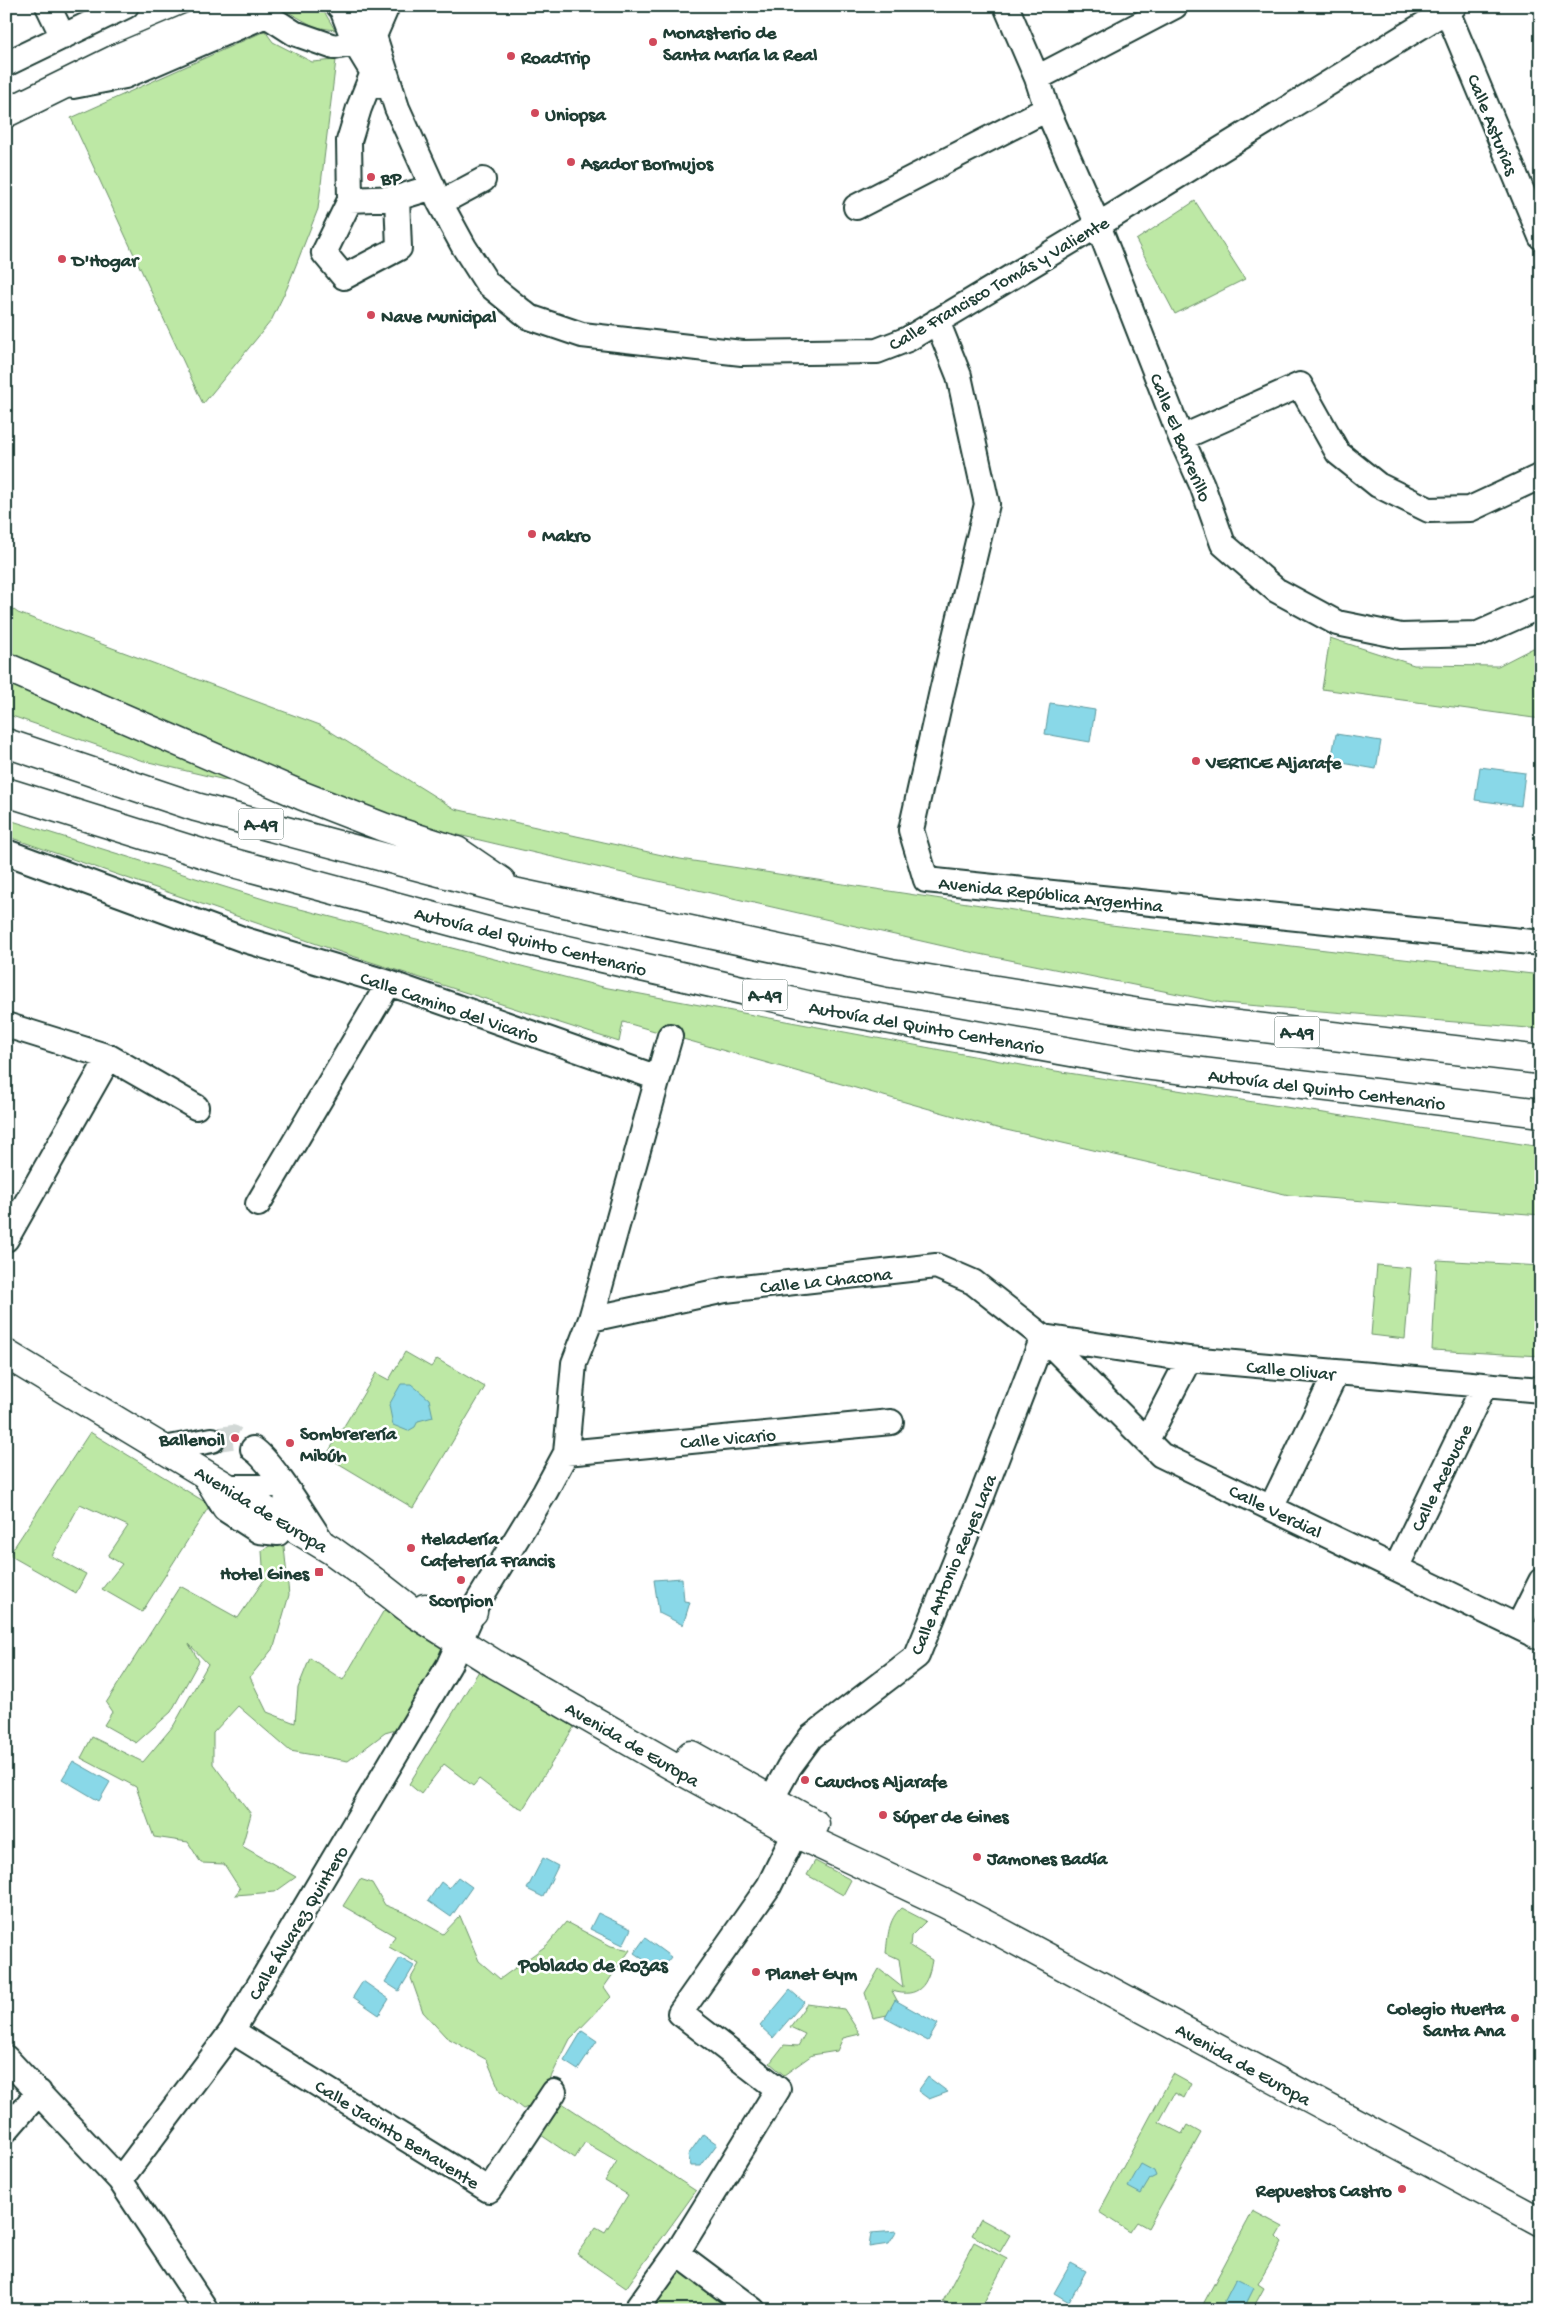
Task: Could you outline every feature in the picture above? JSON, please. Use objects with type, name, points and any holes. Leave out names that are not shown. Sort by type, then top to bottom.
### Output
[{"type":"main road","points":[[118,58],[199,6]]},
{"type":"main road","points":[[6,113],[118,58],[241,6]]},
{"type":"main road","points":[[6,667],[303,796],[383,827],[457,851],[518,893]]},
{"type":"main road","name":"A-49","points":[[6,743],[196,806],[518,893],[900,975],[1159,1016],[1541,1060]]},
{"type":"main road","name":"Autovía del Quinto Centenario","points":[[6,792],[230,862],[502,935],[807,1005],[1144,1065],[1541,1114]]},
{"type":"main road","name":"Avenida de Europa","points":[[6,1354],[331,1550],[417,1616],[464,1633],[707,1785],[795,1833],[946,1904],[1541,2222]]},
{"type":"main road","name":"Avenida de Europa","points":[[331,1550],[389,1577],[478,1643],[606,1717],[632,1722],[772,1798],[891,1868],[946,1904]]},
{"type":"main road","points":[[707,1785],[728,1786],[760,1802],[772,1798]]},
{"type":"street","points":[[48,6],[63,37]]},
{"type":"street","points":[[6,64],[126,6]]},
{"type":"street","name":"Calle Francisco Tomás y Valiente","points":[[339,6],[364,39],[436,195],[487,283],[530,317],[582,335],[742,353],[877,352],[908,338],[1098,225],[1449,8]]},
{"type":"street","name":"Calle Francisco Tomás y Valiente","points":[[360,6],[364,39],[372,75],[397,108]]},
{"type":"street","points":[[54,89],[125,76],[266,15],[294,33],[334,47],[364,39],[387,6]]},
{"type":"street","name":"Calle El Barrerillo","points":[[1006,6],[1037,78],[1047,109],[1098,225],[1181,438],[1202,484],[1224,544],[1276,590],[1337,623],[1401,636],[1478,634],[1541,606]]},
{"type":"street","points":[[1037,78],[1174,6]]},
{"type":"street","name":"Calle Asturias","points":[[1449,8],[1541,237]]},
{"type":"street","points":[[372,75],[358,108],[349,141],[350,200],[324,253],[344,277],[399,248],[397,198]]},
{"type":"street","points":[[856,207],[1047,109]]},
{"type":"street","points":[[350,200],[436,195],[483,180]]},
{"type":"street","name":"Avenida República Argentina","points":[[937,322],[959,376],[987,504],[910,830],[926,880],[1541,942]]},
{"type":"street","points":[[1181,438],[1300,385],[1338,453],[1378,485],[1429,510],[1470,509],[1541,476]]},
{"type":"street","name":"Calle Camino del Vicario","points":[[6,852],[245,940],[389,983],[658,1078]]},
{"type":"street","points":[[258,1204],[389,983]]},
{"type":"street","points":[[6,1026],[109,1057],[196,1107]]},
{"type":"street","points":[[566,1453],[574,1363],[591,1319],[670,1036]]},
{"type":"street","points":[[6,1240],[109,1057]]},
{"type":"street","name":"Calle La Chacona","points":[[591,1319],[725,1290],[936,1266],[973,1282],[1043,1338]]},
{"type":"street","name":"Calle Olivar","points":[[1043,1338],[1188,1359],[1541,1390]]},
{"type":"street","name":"Calle Verdial","points":[[1043,1338],[1161,1455],[1541,1638]]},
{"type":"street","name":"Calle Antonio Reyes Lara","points":[[772,1798],[789,1767],[811,1737],[917,1656],[1043,1338]]},
{"type":"street","points":[[1147,1440],[1188,1359]]},
{"type":"street","points":[[1271,1508],[1336,1373]]},
{"type":"street","name":"Calle Acebuche","points":[[1396,1568],[1484,1386]]},
{"type":"street","name":"Calle Vicario","points":[[566,1453],[891,1422]]},
{"type":"street","points":[[164,1449],[212,1440]]},
{"type":"street","points":[[253,1449],[259,1453],[331,1550]]},
{"type":"street","name":"Calle Álvarez Quintero","points":[[120,2180],[232,2031],[464,1633],[566,1453]]},
{"type":"street","points":[[201,1472],[226,1509],[259,1531],[278,1532],[285,1522],[284,1486]]},
{"type":"street","points":[[226,1487],[284,1486]]},
{"type":"street","points":[[1518,1627],[1541,1581]]},
{"type":"street","points":[[636,2310],[676,2253],[778,2089],[680,2013],[769,1886],[795,1833]]},
{"type":"street","name":"Calle Jacinto Benavente","points":[[232,2031],[489,2190],[554,2092]]},
{"type":"street","points":[[6,2058],[120,2180],[206,2310]]},
{"type":"street","points":[[6,2130],[39,2092]]},
{"type":"street","points":[[676,2253],[753,2310]]},
{"type":"green space","points":[[260,6],[304,6],[325,13],[335,30],[315,27],[290,13]]},
{"type":"green space","points":[[265,31],[273,42],[312,62],[336,60],[318,209],[287,288],[271,321],[203,404],[71,118]]},
{"type":"green space","points":[[1195,201],[1245,279],[1175,314],[1136,240]]},
{"type":"green space","points":[[6,604],[18,613],[320,725],[455,809],[680,859],[1111,925],[1541,975],[1541,1029],[1223,1003],[965,951],[522,850],[140,760],[6,714]]},
{"type":"green space","points":[[1330,638],[1414,665],[1498,666],[1541,644],[1541,719],[1322,689]]},
{"type":"green space","points":[[6,819],[273,902],[603,987],[1043,1069],[1541,1147],[1541,1215],[1289,1195],[993,1127],[623,1022],[619,1042],[337,951],[6,836]]},
{"type":"green space","points":[[1437,1260],[1541,1266],[1541,1356],[1432,1350]]},
{"type":"green space","points":[[1377,1265],[1411,1268],[1405,1339],[1371,1335]]},
{"type":"green space","points":[[405,1352],[431,1367],[437,1359],[485,1387],[413,1508],[326,1456],[376,1373],[389,1380]]},
{"type":"green space","points":[[90,1432],[210,1505],[142,1612],[102,1589],[122,1564],[108,1556],[128,1526],[80,1504],[52,1556],[86,1574],[76,1593],[9,1555]]},
{"type":"green space","points":[[283,1537],[289,1595],[274,1647],[250,1677],[267,1712],[295,1723],[298,1688],[310,1658],[343,1680],[384,1610],[422,1625],[445,1648],[423,1722],[385,1733],[348,1761],[290,1751],[238,1706],[213,1733],[213,1764],[251,1814],[242,1846],[296,1877],[275,1892],[235,1895],[240,1889],[224,1864],[201,1863],[188,1842],[154,1837],[136,1787],[81,1758],[92,1737],[143,1762],[174,1725],[208,1664],[189,1644],[199,1661],[171,1712],[136,1743],[104,1725],[112,1712],[106,1703],[180,1586],[238,1618],[264,1580],[262,1551]]},
{"type":"green space","points":[[479,1671],[574,1727],[523,1809],[512,1804],[479,1779],[473,1786],[444,1764],[421,1794],[409,1784]]},
{"type":"green space","points":[[815,1861],[851,1880],[843,1895],[807,1875]]},
{"type":"green space","points":[[360,1879],[372,1883],[385,1905],[408,1914],[443,1934],[460,1916],[479,1961],[500,1979],[547,1945],[566,1922],[611,1946],[630,1950],[604,1987],[611,1997],[570,2039],[538,2103],[523,2109],[500,2091],[487,2060],[446,2037],[423,2012],[411,1978],[419,1964],[389,1947],[395,1936],[343,1906]]},
{"type":"green space","points":[[901,1908],[926,1921],[911,1936],[910,1946],[932,1960],[928,1977],[921,1988],[915,1991],[901,1993],[892,1991],[898,2002],[887,2015],[873,2018],[865,1993],[879,1969],[903,1988],[899,1959],[886,1953],[891,1923]]},
{"type":"green space","points":[[807,2004],[844,2009],[860,2034],[843,2038],[837,2051],[812,2055],[784,2075],[770,2063],[784,2045],[798,2046],[805,2034],[790,2027]]},
{"type":"green space","points":[[1173,2074],[1191,2084],[1184,2098],[1175,2093],[1159,2122],[1182,2134],[1187,2125],[1201,2133],[1148,2228],[1137,2222],[1130,2232],[1099,2212]]},
{"type":"green space","points":[[562,2103],[696,2191],[626,2288],[577,2254],[596,2227],[605,2232],[628,2195],[605,2181],[617,2161],[585,2142],[575,2158],[541,2135]]},
{"type":"green space","points":[[1253,2211],[1283,2227],[1277,2237],[1282,2242],[1258,2284],[1264,2288],[1252,2310],[1200,2310]]},
{"type":"green space","points":[[981,2219],[1010,2235],[1000,2252],[972,2235]]},
{"type":"green space","points":[[974,2242],[1007,2259],[980,2310],[960,2310],[943,2301]]},
{"type":"green space","points":[[680,2267],[737,2310],[649,2310]]},
{"type":"water","points":[[1050,703],[1095,710],[1090,742],[1045,734]]},
{"type":"water","points":[[1336,734],[1381,741],[1376,769],[1331,761]]},
{"type":"water","points":[[1480,767],[1525,773],[1521,806],[1475,800]]},
{"type":"water","points":[[401,1384],[411,1384],[429,1399],[433,1417],[418,1421],[415,1427],[408,1431],[393,1425],[389,1405]]},
{"type":"water","points":[[682,1578],[684,1601],[690,1602],[683,1625],[659,1613],[654,1580]]},
{"type":"water","points":[[73,1761],[110,1782],[99,1801],[62,1779]]},
{"type":"water","points":[[543,1858],[558,1866],[543,1897],[527,1889]]},
{"type":"water","points":[[458,1877],[472,1887],[451,1917],[428,1901],[441,1882],[449,1888]]},
{"type":"water","points":[[598,1913],[631,1929],[623,1945],[590,1929]]},
{"type":"water","points":[[645,1938],[671,1957],[660,1971],[634,1953]]},
{"type":"water","points":[[400,1958],[414,1966],[399,1991],[385,1982]]},
{"type":"water","points":[[363,1981],[389,1999],[379,2015],[353,1997]]},
{"type":"water","points":[[790,1990],[804,2002],[773,2038],[760,2026]]},
{"type":"water","points":[[895,2000],[938,2024],[928,2041],[885,2018]]},
{"type":"water","points":[[582,2031],[597,2041],[578,2070],[564,2061]]},
{"type":"water","points":[[928,2077],[948,2092],[929,2099],[918,2091]]},
{"type":"water","points":[[703,2134],[717,2144],[701,2166],[691,2166],[688,2155]]},
{"type":"water","points":[[1141,2164],[1154,2171],[1156,2176],[1150,2179],[1141,2194],[1128,2187]]},
{"type":"water","points":[[897,2231],[889,2244],[869,2247],[871,2233]]},
{"type":"water","points":[[1071,2263],[1086,2271],[1069,2302],[1054,2293]]},
{"type":"water","points":[[1236,2279],[1254,2288],[1243,2310],[1220,2310]]},
{"type":"tunnel","points":[[212,1440],[232,1437],[253,1449]]},
{"type":"place","name":"Monasterio de Santa María la Real","points":[[653,42]]},
{"type":"place","name":"RoadTrip","points":[[511,56]]},
{"type":"place","name":"Uniopsa","points":[[535,113]]},
{"type":"place","name":"Asador Bormujos","points":[[571,162]]},
{"type":"place","name":"BP","points":[[371,177]]},
{"type":"place","name":"D'Hogar","points":[[62,259]]},
{"type":"place","name":"Nave Municipal","points":[[371,315]]},
{"type":"place","name":"Makro","points":[[532,534]]},
{"type":"place","name":"VERTICE Aljarafe","points":[[1196,761]]},
{"type":"place","name":"Ballenoil","points":[[235,1438]]},
{"type":"place","name":"Sombrerería Mibúh","points":[[290,1443]]},
{"type":"place","name":"Heladería Cafetería Francis","points":[[411,1548]]},
{"type":"place","name":"Hotel Gines","points":[[319,1572]]},
{"type":"place","name":"Scorpion","points":[[461,1580]]},
{"type":"place","name":"Cauchos Aljarafe","points":[[805,1780]]},
{"type":"place","name":"Súper de Gines","points":[[883,1815]]},
{"type":"place","name":"Jamones Badía","points":[[977,1857]]},
{"type":"place","name":"Planet Gym","points":[[756,1972]]},
{"type":"place","name":"Colegio Huerta Santa Ana","points":[[1515,2018]]},
{"type":"place","name":"Repuestos Castro","points":[[1402,2189]]},
{"type":"district","name":"Poblado de Rozas","points":[[593,1964]]}]
